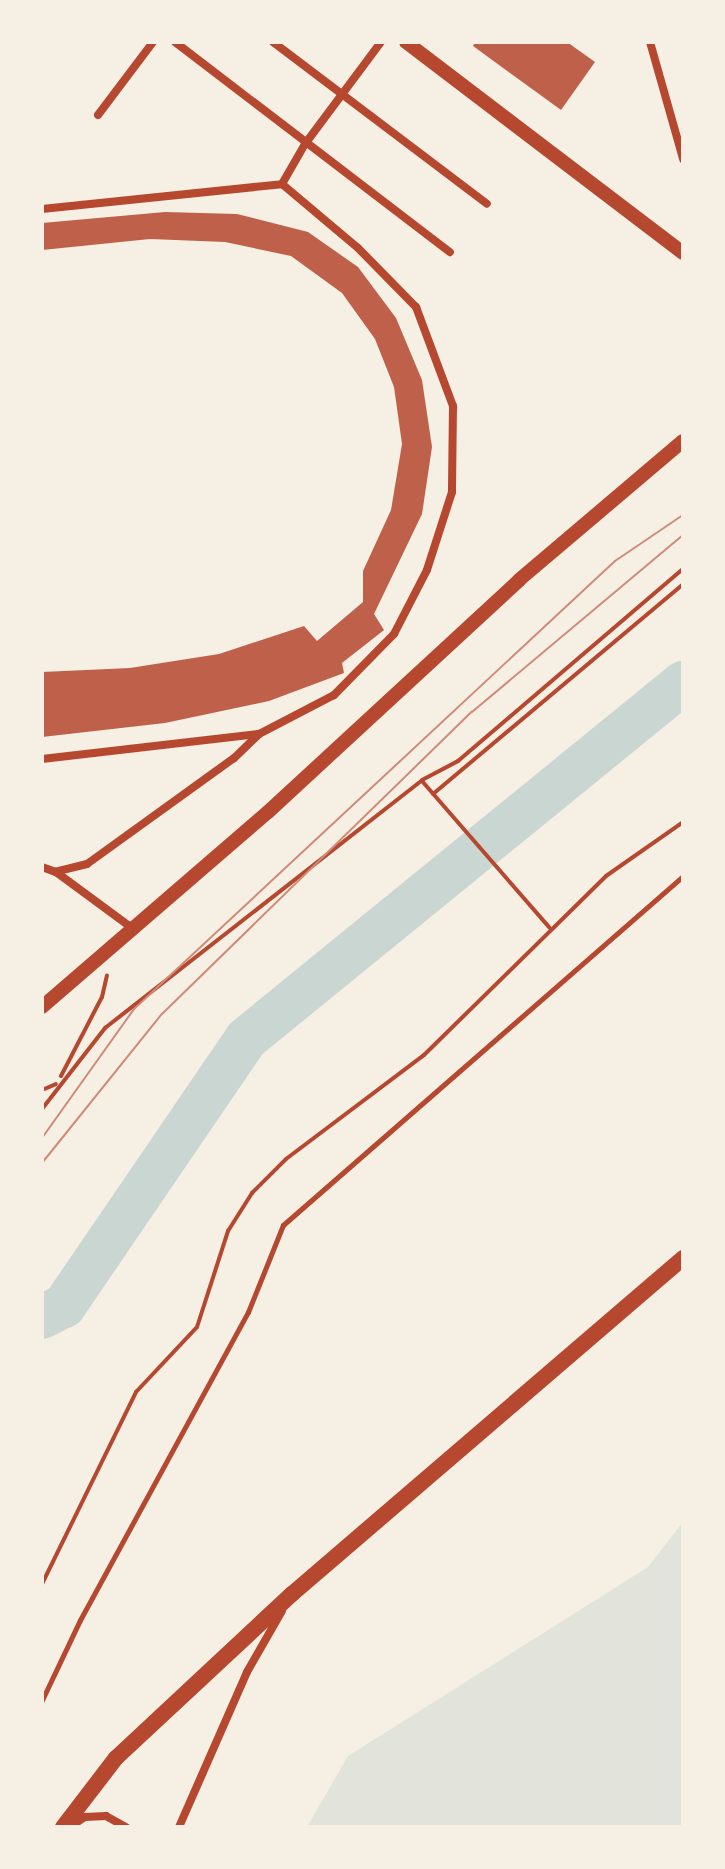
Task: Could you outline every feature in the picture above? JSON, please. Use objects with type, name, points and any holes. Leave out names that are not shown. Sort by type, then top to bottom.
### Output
[{"type":"main road","points":[[406,42],[683,253]]},
{"type":"main road","points":[[42,1007],[268,812],[519,580],[683,441]]},
{"type":"main road","points":[[63,1827],[116,1758],[292,1594],[683,1258]]},
{"type":"street","points":[[98,115],[153,42]]},
{"type":"street","points":[[175,42],[450,252]]},
{"type":"street","points":[[273,42],[487,204]]},
{"type":"street","points":[[282,184],[305,144],[381,42]]},
{"type":"street","points":[[650,42],[683,159]]},
{"type":"street","points":[[42,209],[282,184],[358,248],[416,307],[453,406],[452,492],[427,570],[394,634],[334,695],[259,734],[234,758],[87,864],[56,872]]},
{"type":"street","points":[[42,759],[259,734]]},
{"type":"street","points":[[42,867],[56,872],[132,928]]},
{"type":"street","points":[[179,1827],[247,1672],[292,1594]]},
{"type":"street","points":[[69,1827],[85,1817],[106,1816],[126,1827]]},
{"type":"lane","points":[[42,1700],[80,1620],[248,1312],[283,1225],[683,876]]},
{"type":"path","points":[[42,1090],[57,1083],[105,1028],[422,780],[458,761],[683,569]]},
{"type":"path","points":[[433,794],[683,584]]},
{"type":"path","points":[[422,780],[549,927]]},
{"type":"path","points":[[42,1109],[102,997],[115,943]]},
{"type":"shaded area","points":[[683,1522],[683,1827],[307,1827],[348,1756],[648,1567]]},
{"type":"building","points":[[475,42],[567,42],[595,62],[561,110],[473,46]]},
{"type":"building","points":[[165,212],[237,214],[308,232],[358,267],[396,318],[422,380],[432,447],[422,514],[374,614],[384,630],[342,663],[344,673],[269,701],[165,723],[42,737],[42,672],[130,668],[219,654],[304,626],[317,641],[363,602],[363,571],[391,510],[402,444],[394,387],[375,339],[342,293],[291,256],[225,242],[150,239],[42,250],[42,223]]},
{"type":"waterway","points":[[42,1317],[64,1306],[246,1039],[683,683]]},
{"type":"tram line","points":[[42,1138],[134,1009],[615,561],[683,515]]},
{"type":"tram line","points":[[42,1163],[162,1014],[472,712],[683,535]]}]
